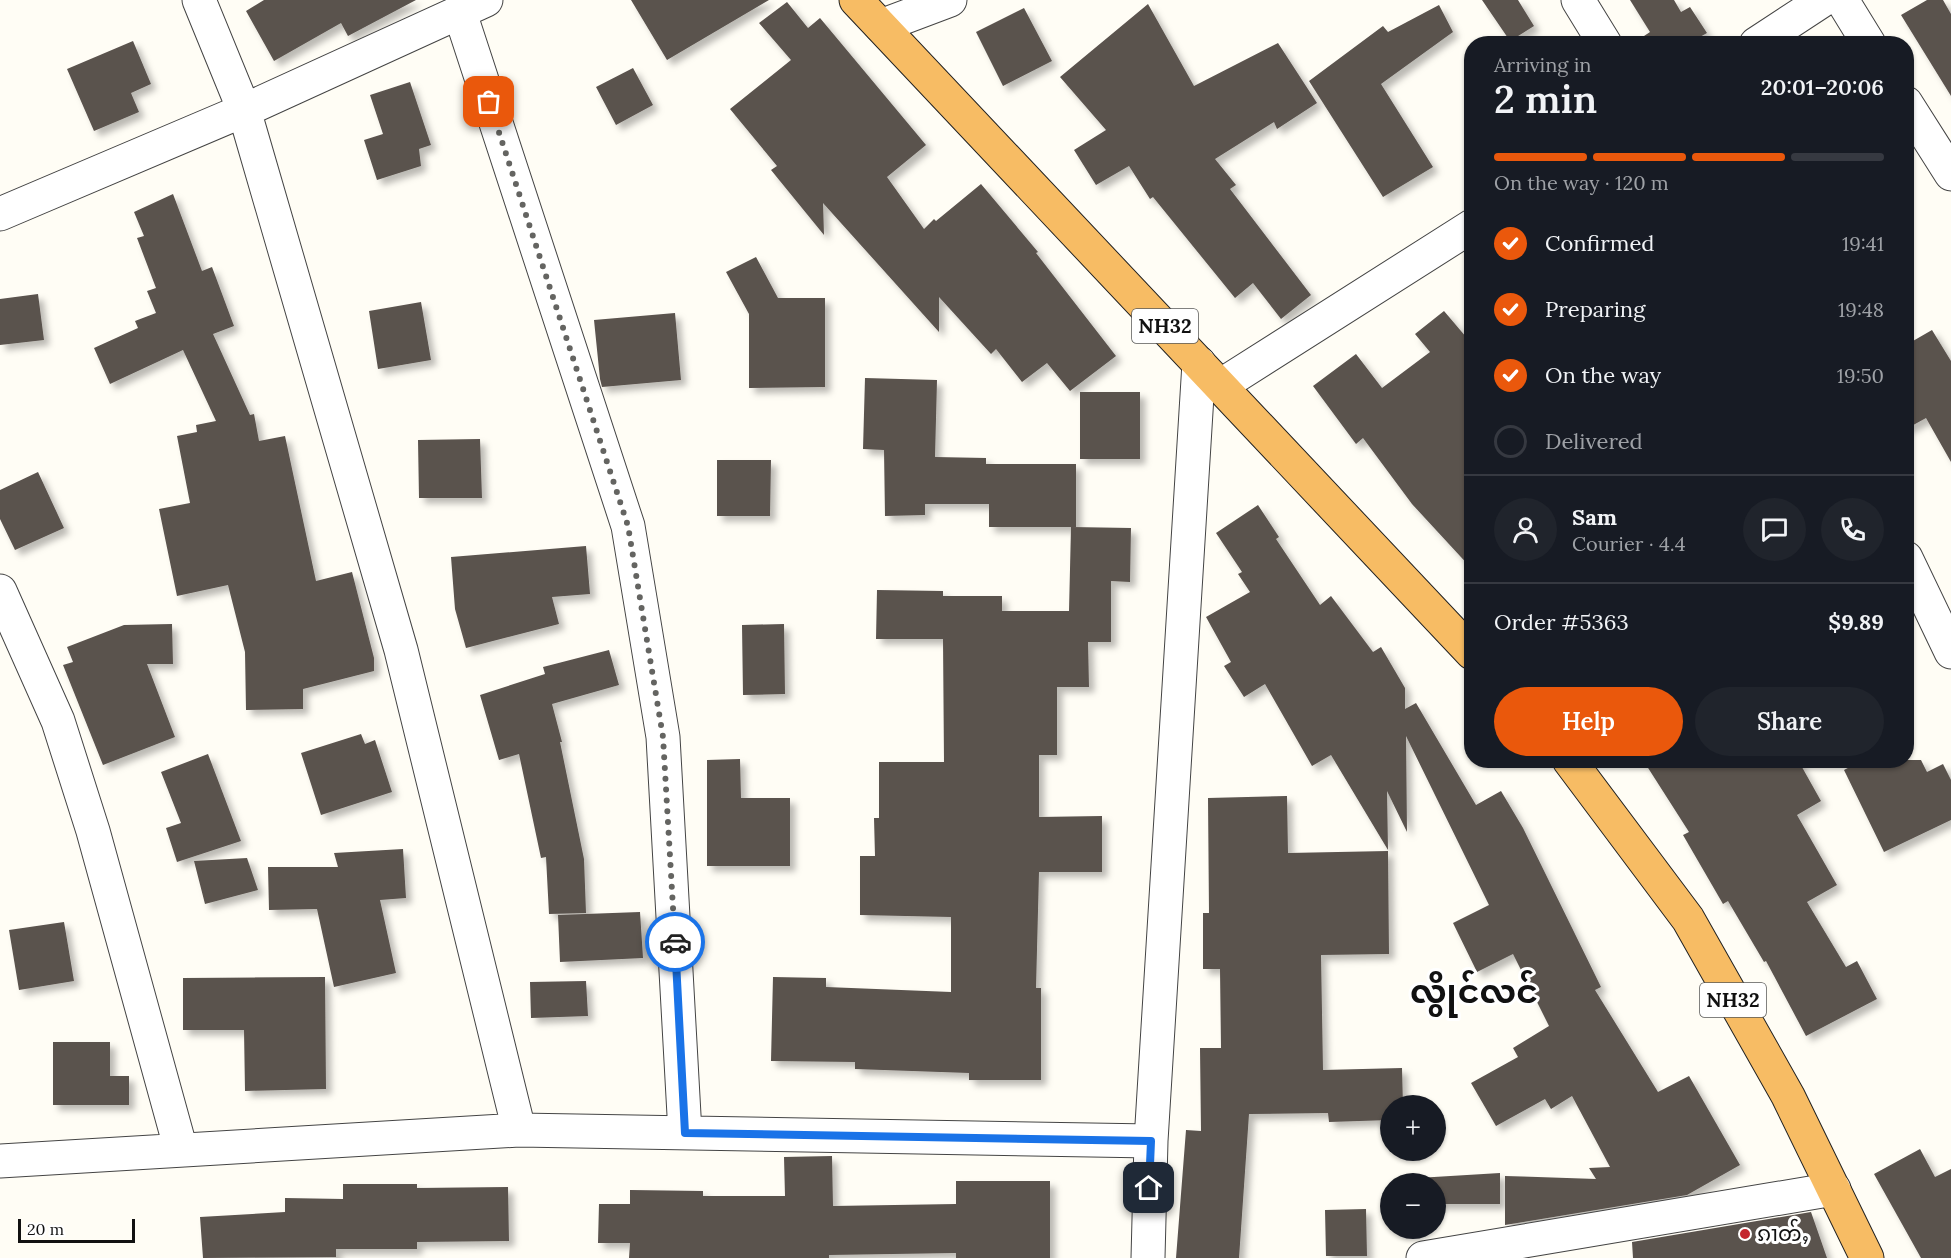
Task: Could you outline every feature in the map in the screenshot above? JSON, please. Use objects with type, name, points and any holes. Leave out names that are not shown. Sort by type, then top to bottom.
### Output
[{"type":"highway","name":"NH32","points":[[856,0],[1464,645]]},
{"type":"highway","name":"NH32","points":[[1575,768],[1688,919],[1788,1096],[1867,1258]]},
{"type":"street","points":[[199,0],[244,110],[401,650],[519,1130]]},
{"type":"street","points":[[881,26],[950,0]]},
{"type":"street","points":[[1578,0],[1600,36]]},
{"type":"street","points":[[1768,36],[1823,0]]},
{"type":"street","points":[[1842,0],[1864,36]]},
{"type":"street","points":[[0,214],[244,110],[473,7],[628,526],[663,737],[685,1133]]},
{"type":"street","points":[[1914,116],[1951,174]]},
{"type":"street","points":[[1148,1258],[1151,1141],[1209,374],[1464,231]]},
{"type":"street","points":[[1914,575],[1951,652]]},
{"type":"street","points":[[0,591],[58,721],[96,842],[182,1150]]},
{"type":"street","points":[[0,1161],[519,1130],[1151,1141]]},
{"type":"street","points":[[1423,1258],[1834,1190]]},
{"type":"building","points":[[264,0],[416,0],[348,36],[341,23],[274,61],[246,11]]},
{"type":"building","points":[[631,0],[769,0],[667,60]]},
{"type":"building","points":[[1482,0],[1518,0],[1534,26],[1518,36],[1507,36]]},
{"type":"building","points":[[1630,0],[1674,0],[1681,12],[1690,7],[1707,33],[1702,36],[1644,36],[1650,32]]},
{"type":"building","points":[[1927,0],[1943,0],[1951,14],[1951,96],[1914,36],[1901,15]]},
{"type":"building","points":[[787,2],[808,28],[820,18],[926,145],[887,177],[924,229],[981,184],[1038,252],[1036,253],[1116,356],[1070,391],[1047,363],[1022,382],[996,349],[991,354],[939,297],[939,332],[823,203],[824,235],[771,170],[777,166],[730,109],[791,60],[759,23]]},
{"type":"building","points":[[1148,4],[1194,86],[1278,43],[1317,103],[1277,129],[1274,122],[1215,159],[1236,185],[1230,189],[1311,295],[1281,319],[1253,283],[1235,298],[1153,197],[1150,199],[1129,166],[1096,185],[1074,150],[1106,130],[1060,77]]},
{"type":"building","points":[[1439,5],[1453,32],[1381,84],[1433,167],[1383,197],[1309,81],[1383,26],[1388,32]]},
{"type":"building","points":[[1024,8],[1052,61],[1003,86],[976,32]]},
{"type":"building","points":[[133,41],[151,84],[131,93],[139,112],[94,131],[67,69]]},
{"type":"building","points":[[633,68],[653,105],[616,125],[596,87]]},
{"type":"building","points":[[410,82],[431,145],[419,149],[421,166],[377,180],[364,140],[383,134],[370,95]]},
{"type":"building","points":[[173,194],[202,271],[212,267],[234,326],[213,334],[250,415],[254,414],[259,441],[285,436],[316,581],[352,572],[374,658],[374,671],[303,689],[303,709],[246,710],[245,652],[228,585],[177,596],[159,509],[190,503],[177,436],[197,432],[196,425],[216,421],[183,350],[110,384],[94,348],[138,328],[135,321],[156,313],[147,291],[156,288],[137,238],[144,236],[134,212]]},
{"type":"building","points":[[756,257],[778,298],[825,298],[825,387],[749,388],[749,314],[726,272]]},
{"type":"building","points":[[38,294],[44,340],[0,345],[0,299]]},
{"type":"building","points":[[421,302],[431,360],[378,369],[369,311]]},
{"type":"building","points":[[1444,311],[1464,335],[1464,560],[1412,504],[1363,438],[1356,444],[1313,386],[1356,354],[1382,388],[1430,352],[1415,334]]},
{"type":"building","points":[[675,313],[681,380],[602,387],[594,320]]},
{"type":"building","points":[[1932,330],[1951,361],[1951,462],[1926,418],[1914,425],[1914,340]]},
{"type":"building","points":[[865,378],[937,380],[935,457],[986,458],[986,464],[1076,464],[1076,527],[989,527],[989,504],[925,504],[925,515],[885,516],[884,450],[863,449]]},
{"type":"building","points":[[1080,392],[1140,392],[1140,459],[1080,459]]},
{"type":"building","points":[[480,439],[482,498],[419,498],[418,440]]},
{"type":"building","points":[[717,460],[771,460],[770,516],[717,516]]},
{"type":"building","points":[[38,472],[64,528],[15,550],[0,519],[0,490]]},
{"type":"building","points":[[1258,505],[1279,537],[1276,539],[1320,605],[1331,596],[1373,652],[1381,647],[1405,688],[1405,709],[1416,703],[1476,805],[1501,791],[1523,828],[1601,987],[1595,990],[1658,1092],[1689,1076],[1740,1165],[1687,1195],[1505,1225],[1505,1176],[1596,1179],[1589,1168],[1610,1167],[1572,1096],[1551,1109],[1545,1099],[1496,1126],[1471,1083],[1518,1057],[1513,1048],[1549,1026],[1513,954],[1477,972],[1453,923],[1489,905],[1406,736],[1407,832],[1387,791],[1388,850],[1331,755],[1312,766],[1265,684],[1244,697],[1224,666],[1231,662],[1206,617],[1250,592],[1238,574],[1242,572],[1216,533]]},
{"type":"building","points":[[1071,527],[1131,528],[1130,582],[1111,581],[1111,642],[1088,642],[1089,687],[1057,687],[1057,755],[1039,755],[1039,817],[1102,816],[1102,872],[1039,872],[1036,988],[1041,988],[1041,1080],[969,1080],[969,1073],[855,1069],[855,1062],[771,1061],[773,977],[826,978],[826,987],[951,992],[951,917],[860,915],[860,856],[875,856],[874,818],[879,818],[879,762],[944,762],[943,639],[876,639],[877,590],[943,591],[943,596],[1002,596],[1002,611],[1069,611]]},
{"type":"building","points":[[586,546],[590,594],[552,597],[559,624],[466,648],[455,609],[451,557]]},
{"type":"building","points":[[172,624],[173,664],[147,664],[175,737],[103,765],[63,665],[73,662],[67,647],[124,625]]},
{"type":"building","points":[[784,624],[785,694],[743,695],[742,625]]},
{"type":"building","points":[[609,650],[619,685],[552,704],[562,742],[560,742],[584,859],[586,913],[549,914],[546,857],[541,858],[519,754],[499,760],[480,695],[545,674],[543,667]]},
{"type":"building","points":[[361,734],[365,744],[375,740],[392,792],[321,815],[301,753]]},
{"type":"building","points":[[208,754],[241,841],[177,862],[166,828],[181,823],[161,772]]},
{"type":"building","points":[[740,759],[741,798],[790,798],[790,866],[707,866],[707,760]]},
{"type":"building","points":[[1914,760],[1921,760],[1927,772],[1943,764],[1951,780],[1951,820],[1884,852],[1844,770],[1848,768],[1914,768]]},
{"type":"building","points":[[1648,768],[1802,768],[1821,801],[1797,815],[1837,885],[1807,902],[1846,967],[1857,961],[1877,999],[1806,1036],[1766,961],[1764,962],[1728,901],[1723,904],[1683,835],[1689,832]]},
{"type":"building","points":[[1287,796],[1288,853],[1388,851],[1389,954],[1321,955],[1323,1070],[1402,1068],[1403,1095],[1380,1095],[1380,1120],[1329,1122],[1328,1113],[1249,1114],[1239,1258],[1176,1258],[1186,1130],[1201,1131],[1200,1048],[1221,1048],[1220,969],[1203,969],[1203,913],[1209,913],[1208,798]]},
{"type":"building","points":[[403,849],[406,898],[380,900],[396,973],[334,987],[317,909],[269,910],[268,867],[338,867],[334,853]]},
{"type":"building","points":[[247,858],[258,890],[205,904],[194,861]]},
{"type":"building","points":[[640,912],[643,958],[560,962],[558,915]]},
{"type":"building","points":[[64,922],[74,981],[19,990],[9,930]]},
{"type":"building","points":[[325,977],[326,1089],[245,1091],[244,1030],[183,1030],[183,978]]},
{"type":"building","points":[[586,981],[588,1016],[531,1018],[530,982]]},
{"type":"building","points":[[53,1042],[110,1042],[110,1076],[129,1076],[129,1105],[53,1105]]},
{"type":"building","points":[[1920,1149],[1935,1177],[1951,1169],[1951,1258],[1921,1258],[1874,1174]]},
{"type":"building","points":[[832,1156],[833,1206],[956,1204],[956,1181],[1050,1181],[1050,1258],[956,1258],[956,1253],[829,1255],[829,1258],[629,1258],[630,1243],[598,1243],[599,1204],[630,1204],[630,1190],[703,1191],[703,1196],[785,1196],[784,1157]]},
{"type":"building","points":[[1500,1173],[1500,1204],[1446,1204],[1446,1176]]},
{"type":"building","points":[[343,1184],[417,1184],[417,1188],[508,1187],[509,1241],[417,1242],[417,1249],[336,1249],[336,1257],[203,1258],[200,1217],[285,1212],[285,1198],[343,1199]]},
{"type":"building","points":[[1366,1209],[1367,1256],[1326,1256],[1325,1210]]},
{"type":"building","name":"ၵၢတ်ႇ","points":[[1811,1212],[1827,1258],[1633,1258],[1632,1242]]},
{"type":"way so far","points":[[489,102],[628,526],[663,737],[675,942]]},
{"type":"place","name":"ၵၢတ်ႇ","points":[[1745,1234]]},
{"type":"district","name":"လွိုင်လင်","points":[[1474,991]]},
{"type":"route","points":[[675,942],[685,1133],[1151,1141],[1149,1188]]}]
